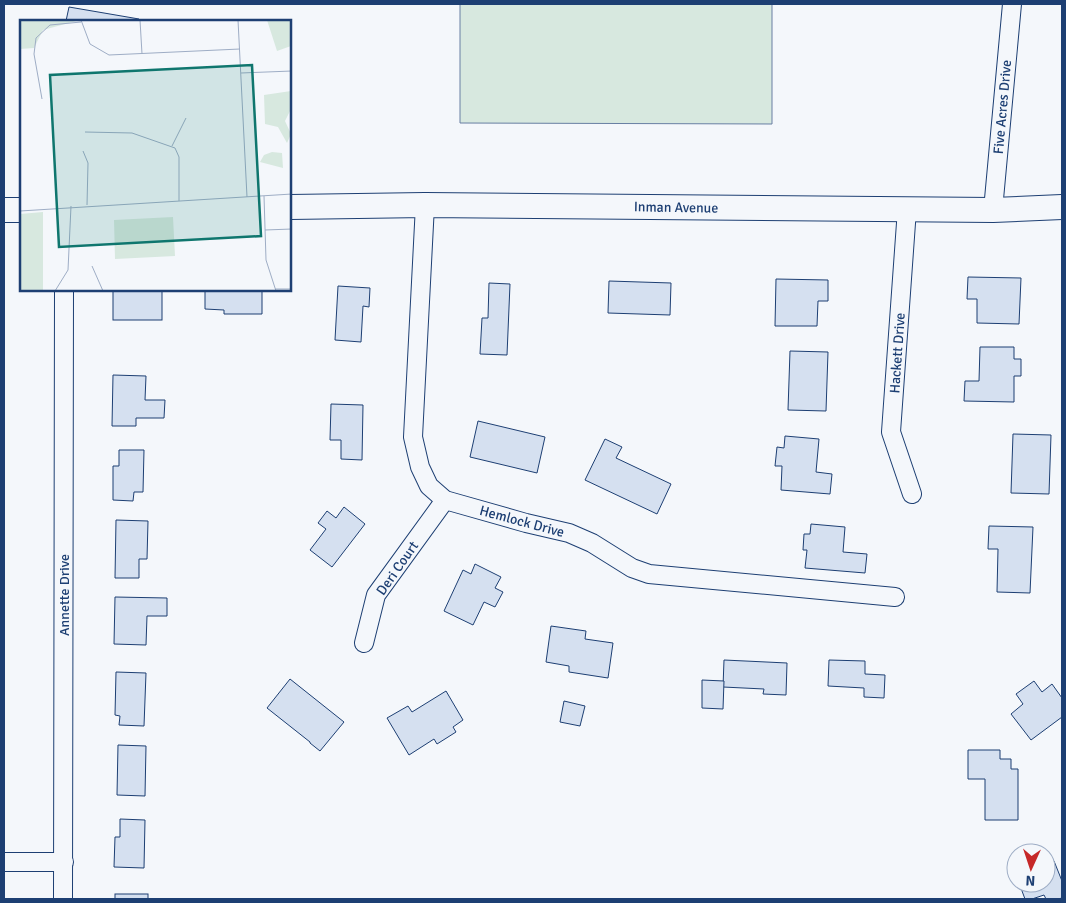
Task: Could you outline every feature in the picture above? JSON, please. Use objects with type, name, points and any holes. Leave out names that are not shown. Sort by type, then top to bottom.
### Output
[{"type":"main road","name":"Inman Avenue","points":[[291,207],[425,205],[993,210],[1062,207]]},
{"type":"main road","points":[[4,210],[20,210]]},
{"type":"street","name":"Five Acres Drive","points":[[993,210],[1012,4]]},
{"type":"street","name":"Hemlock Drive","points":[[425,205],[413,437],[420,467],[429,486],[446,500],[569,533],[592,543],[632,568],[649,574],[895,597]]},
{"type":"street","name":"Hackett Drive","points":[[907,209],[891,432],[912,494]]},
{"type":"street","name":"Annette Drive","points":[[63,899],[64,291]]},
{"type":"street","name":"Deri Court","points":[[364,643],[376,595],[446,500]]},
{"type":"street","points":[[4,862],[64,862]]},
{"type":"shaded area","points":[[460,4],[772,4],[772,124],[460,123]]},
{"type":"building","points":[[69,7],[139,19],[138,20],[66,20]]},
{"type":"building","points":[[968,277],[1021,278],[1019,324],[977,323],[977,299],[967,299]]},
{"type":"building","points":[[776,279],[828,280],[828,301],[818,301],[817,326],[775,326]]},
{"type":"building","points":[[609,281],[671,283],[670,315],[608,313]]},
{"type":"building","points":[[489,283],[510,284],[507,355],[480,354],[482,318],[488,318]]},
{"type":"building","points":[[338,286],[370,288],[369,307],[363,306],[361,342],[335,340]]},
{"type":"building","points":[[113,291],[162,291],[162,320],[113,320]]},
{"type":"building","points":[[205,291],[262,291],[262,314],[224,314],[224,310],[205,309]]},
{"type":"building","points":[[980,347],[1014,347],[1014,359],[1021,359],[1021,376],[1014,376],[1014,402],[964,401],[965,381],[979,381]]},
{"type":"building","points":[[790,351],[828,352],[826,411],[788,410]]},
{"type":"building","points":[[113,375],[146,376],[145,400],[165,400],[164,418],[136,418],[136,426],[112,426]]},
{"type":"building","points":[[331,404],[363,405],[362,460],[341,459],[341,440],[330,440]]},
{"type":"building","points":[[478,421],[545,437],[537,473],[470,457]]},
{"type":"building","points":[[1013,434],[1051,435],[1049,494],[1011,493]]},
{"type":"building","points":[[785,436],[819,439],[816,472],[832,474],[830,494],[781,490],[782,466],[775,466],[777,447],[784,448]]},
{"type":"building","points":[[605,439],[622,447],[616,458],[671,484],[657,514],[585,480]]},
{"type":"building","points":[[119,450],[144,450],[143,492],[134,492],[133,501],[113,500],[113,466],[119,466]]},
{"type":"building","points":[[344,507],[365,524],[332,567],[310,550],[326,529],[318,523],[327,511],[336,518]]},
{"type":"building","points":[[116,520],[148,521],[147,559],[139,559],[139,578],[115,578]]},
{"type":"building","points":[[811,524],[845,527],[843,552],[867,554],[865,573],[805,568],[807,550],[803,550],[804,534],[810,534]]},
{"type":"building","points":[[989,526],[1033,527],[1030,593],[997,592],[998,549],[988,549]]},
{"type":"building","points":[[475,564],[501,577],[495,588],[503,592],[495,607],[484,602],[473,625],[444,611],[463,570],[471,574]]},
{"type":"building","points":[[115,597],[167,598],[167,616],[147,616],[146,645],[114,644]]},
{"type":"building","points":[[551,626],[586,631],[585,639],[613,643],[608,678],[569,672],[569,666],[546,662]]},
{"type":"building","points":[[724,660],[787,663],[786,695],[763,694],[764,689],[723,687]]},
{"type":"building","points":[[829,660],[865,661],[865,674],[885,675],[884,698],[864,697],[864,688],[828,686]]},
{"type":"building","points":[[116,672],[146,673],[144,726],[119,725],[120,716],[115,715]]},
{"type":"building","points":[[290,679],[344,722],[320,751],[267,708]]},
{"type":"building","points":[[702,680],[724,681],[723,709],[702,708]]},
{"type":"building","points":[[1034,681],[1042,692],[1052,684],[1062,698],[1062,717],[1031,740],[1011,714],[1023,704],[1016,694]]},
{"type":"building","points":[[446,691],[463,720],[453,727],[456,732],[437,744],[434,739],[409,755],[387,718],[408,706],[412,712]]},
{"type":"building","points":[[564,701],[585,706],[580,726],[560,722]]},
{"type":"building","points":[[118,745],[146,746],[145,796],[117,795]]},
{"type":"building","points":[[968,750],[1000,750],[1000,759],[1011,759],[1011,769],[1018,769],[1018,820],[985,820],[985,779],[968,779]]},
{"type":"building","points":[[120,819],[145,820],[144,868],[114,867],[115,837],[120,837]]},
{"type":"building","points":[[1056,866],[1062,881],[1062,898],[1046,899],[1044,895],[1025,899],[1023,893],[1056,893]]},
{"type":"building","points":[[115,894],[148,894],[148,899],[115,899]]}]
